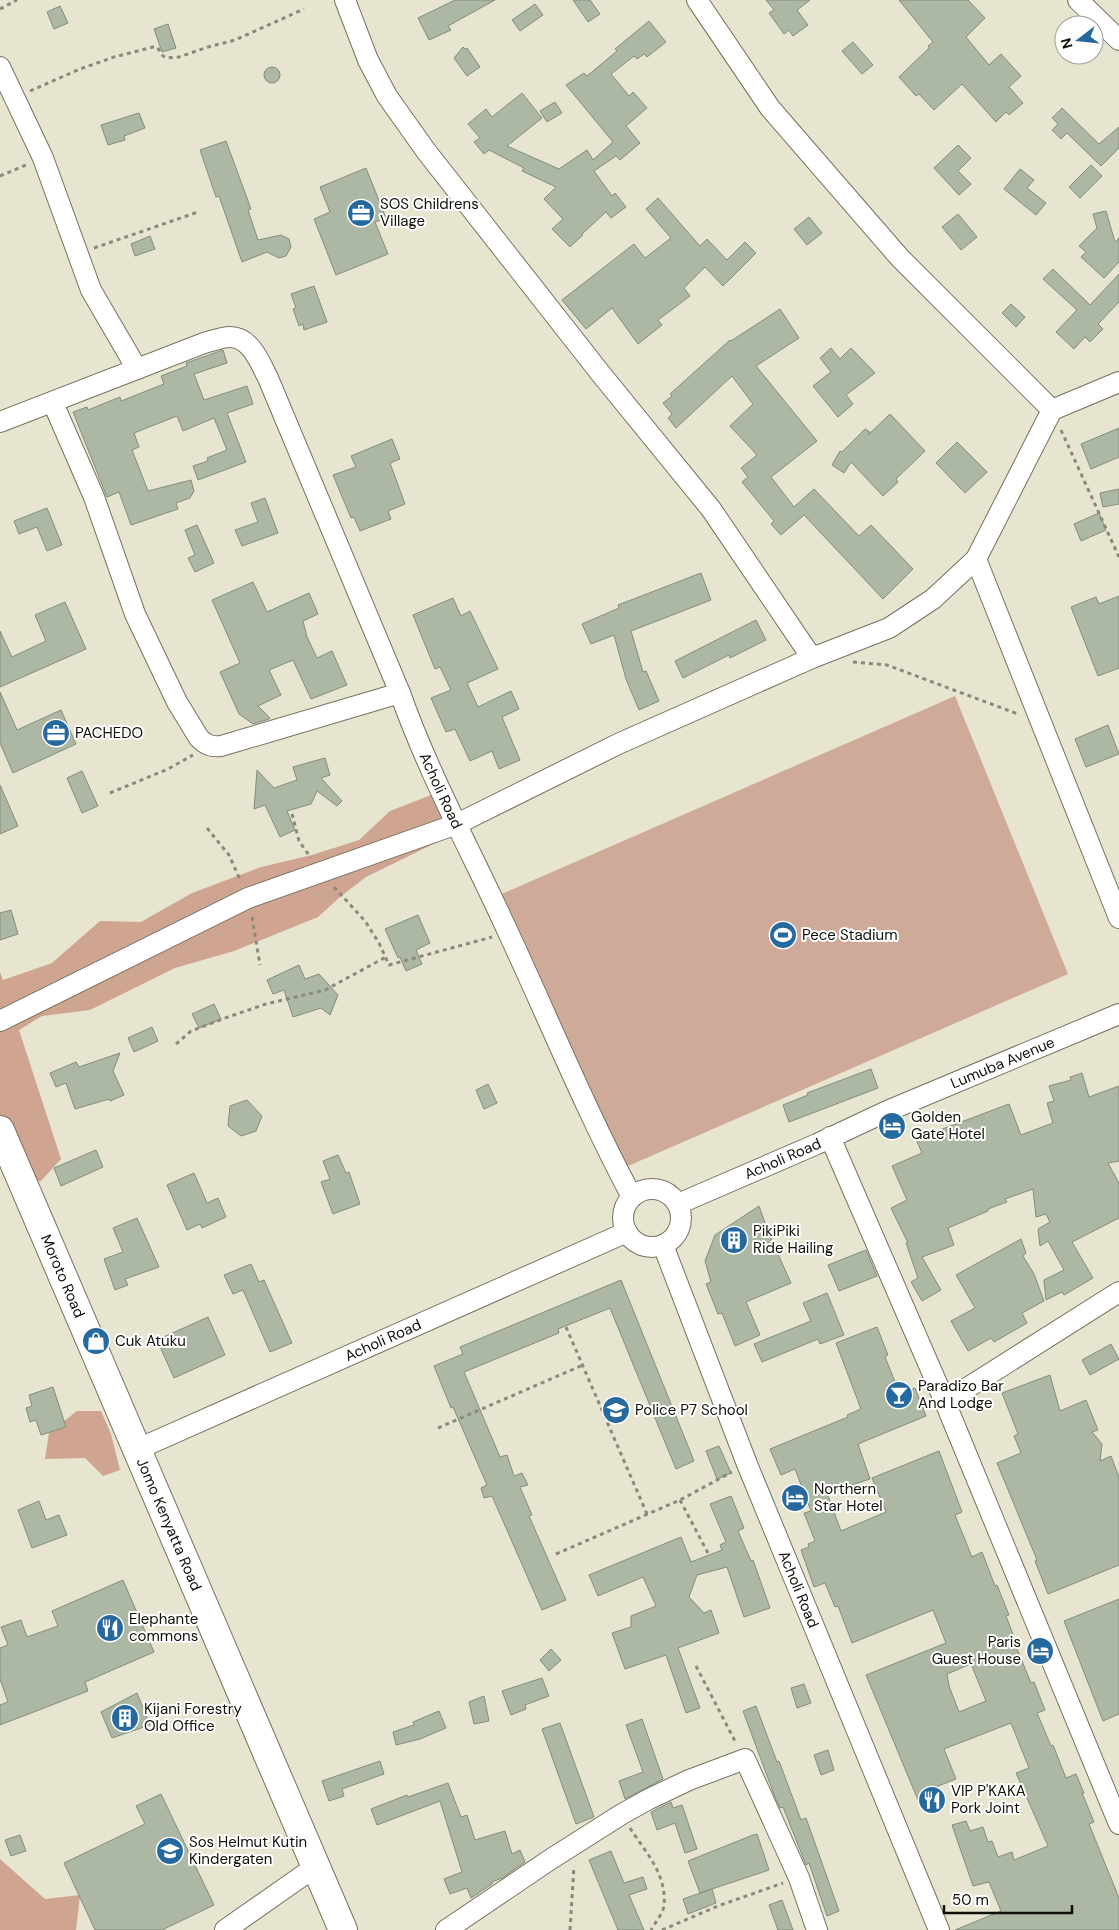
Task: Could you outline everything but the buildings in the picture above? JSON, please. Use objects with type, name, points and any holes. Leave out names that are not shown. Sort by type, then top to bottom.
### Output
[{"type":"main road","name":"Moroto Road","points":[[0,1130],[138,1449]]},
{"type":"main road","name":"Jomo Kenyatta Road","points":[[138,1449],[343,1930]]},
{"type":"street","points":[[697,0],[770,108],[893,251],[1052,410]]},
{"type":"street","points":[[1078,0],[1119,40]]},
{"type":"street","points":[[351,2],[368,60],[387,96],[426,151],[595,366],[711,508],[812,658]]},
{"type":"street","points":[[0,67],[43,158],[91,290],[137,368]]},
{"type":"street","name":"Acholi Road","points":[[0,422],[204,343],[231,337],[244,341],[254,352],[268,378],[400,693],[414,734],[509,932],[610,1156],[632,1197]]},
{"type":"street","points":[[0,1021],[248,898],[457,824],[618,744],[812,658],[889,628],[933,599],[976,559],[1052,410],[1119,382]]},
{"type":"street","points":[[53,403],[94,497],[135,614],[177,702],[199,738],[209,746],[221,746],[400,693]]},
{"type":"street","points":[[976,559],[1119,918]]},
{"type":"street","name":"Lumuba Avenue","points":[[885,1112],[1119,1014]]},
{"type":"street","name":"Acholi Road","points":[[678,1204],[885,1112]]},
{"type":"street","points":[[830,1137],[945,1402],[1119,1824]]},
{"type":"street","points":[[652,1188],[667,1193],[678,1204],[682,1220],[676,1235],[663,1245],[649,1248],[642,1246],[631,1238],[623,1218],[624,1210],[632,1197],[645,1189],[652,1188]]},
{"type":"street","name":"Acholi Road","points":[[138,1449],[627,1232]]},
{"type":"street","name":"Acholi Road","points":[[663,1245],[747,1464],[940,1930]]},
{"type":"street","points":[[945,1402],[1119,1292]]},
{"type":"street","points":[[446,1930],[575,1843],[622,1814],[689,1780],[745,1759],[799,1878],[817,1930]]},
{"type":"street","points":[[226,1930],[315,1867]]},
{"type":"path","points":[[0,9],[17,0]]},
{"type":"path","points":[[14,98],[80,69],[114,57],[156,47],[167,58],[180,57],[235,40],[304,9]]},
{"type":"path","points":[[0,176],[43,158]]},
{"type":"path","points":[[77,254],[198,212]]},
{"type":"path","points":[[1052,410],[1119,557]]},
{"type":"path","points":[[849,661],[886,665],[1042,723]]},
{"type":"path","points":[[110,793],[168,769],[209,746]]},
{"type":"path","points":[[292,814],[299,841],[321,872],[365,921],[379,943],[389,965],[509,932]]},
{"type":"path","points":[[176,1044],[191,1031],[219,1020],[266,1004],[325,990],[386,957]]},
{"type":"path","points":[[566,1327],[648,1514]]},
{"type":"path","points":[[438,1428],[583,1364]]},
{"type":"path","points":[[556,1554],[680,1500],[747,1464]]},
{"type":"path","points":[[680,1500],[709,1555]]},
{"type":"path","points":[[696,1666],[745,1759]]},
{"type":"path","points":[[622,1814],[648,1853],[661,1877],[664,1907],[651,1930]]},
{"type":"path","points":[[570,1930],[575,1843]]},
{"type":"path","points":[[662,1930],[718,1906],[799,1878]]},
{"type":"shaded area","name":"Pece Stadium","points":[[955,696],[1068,974],[612,1173],[497,896]]},
{"type":"shaded area","points":[[439,792],[456,833],[366,877],[318,917],[234,951],[175,968],[90,1010],[42,1016],[19,1030],[61,1159],[41,1181],[20,1183],[0,1127],[0,972],[3,980],[52,963],[100,921],[141,922],[192,893],[261,867],[312,855],[359,840],[390,811]]},
{"type":"shaded area","points":[[77,1411],[101,1411],[111,1434],[120,1470],[103,1476],[85,1458],[45,1459],[49,1433]]},
{"type":"shaded area","points":[[0,1859],[45,1899],[80,1895],[76,1930],[0,1930]]},
{"type":"place","name":"SOS Childrens Village","points":[[361,213]]},
{"type":"place","name":"PACHEDO","points":[[56,733]]},
{"type":"place","name":"Pece Stadium","points":[[783,935]]},
{"type":"place","name":"Golden Gate Hotel","points":[[892,1126]]},
{"type":"place","name":"PikiPiki Ride Hailing","points":[[734,1240]]},
{"type":"place","name":"Cuk Atuku","points":[[96,1341]]},
{"type":"place","name":"Paradizo Bar And Lodge","points":[[899,1395]]},
{"type":"place","name":"Police P7 School","points":[[616,1410]]},
{"type":"place","name":"Northern Star Hotel","points":[[795,1498]]},
{"type":"place","name":"Elephante commons","points":[[110,1628]]},
{"type":"place","name":"Paris Guest House","points":[[1040,1651]]},
{"type":"place","name":"Kijani Forestry Old Office","points":[[125,1718]]},
{"type":"place","name":"VIP P'KAKA Pork Joint","points":[[932,1800]]},
{"type":"place","name":"Sos Helmut Kutin Kindergaten","points":[[170,1851]]}]
